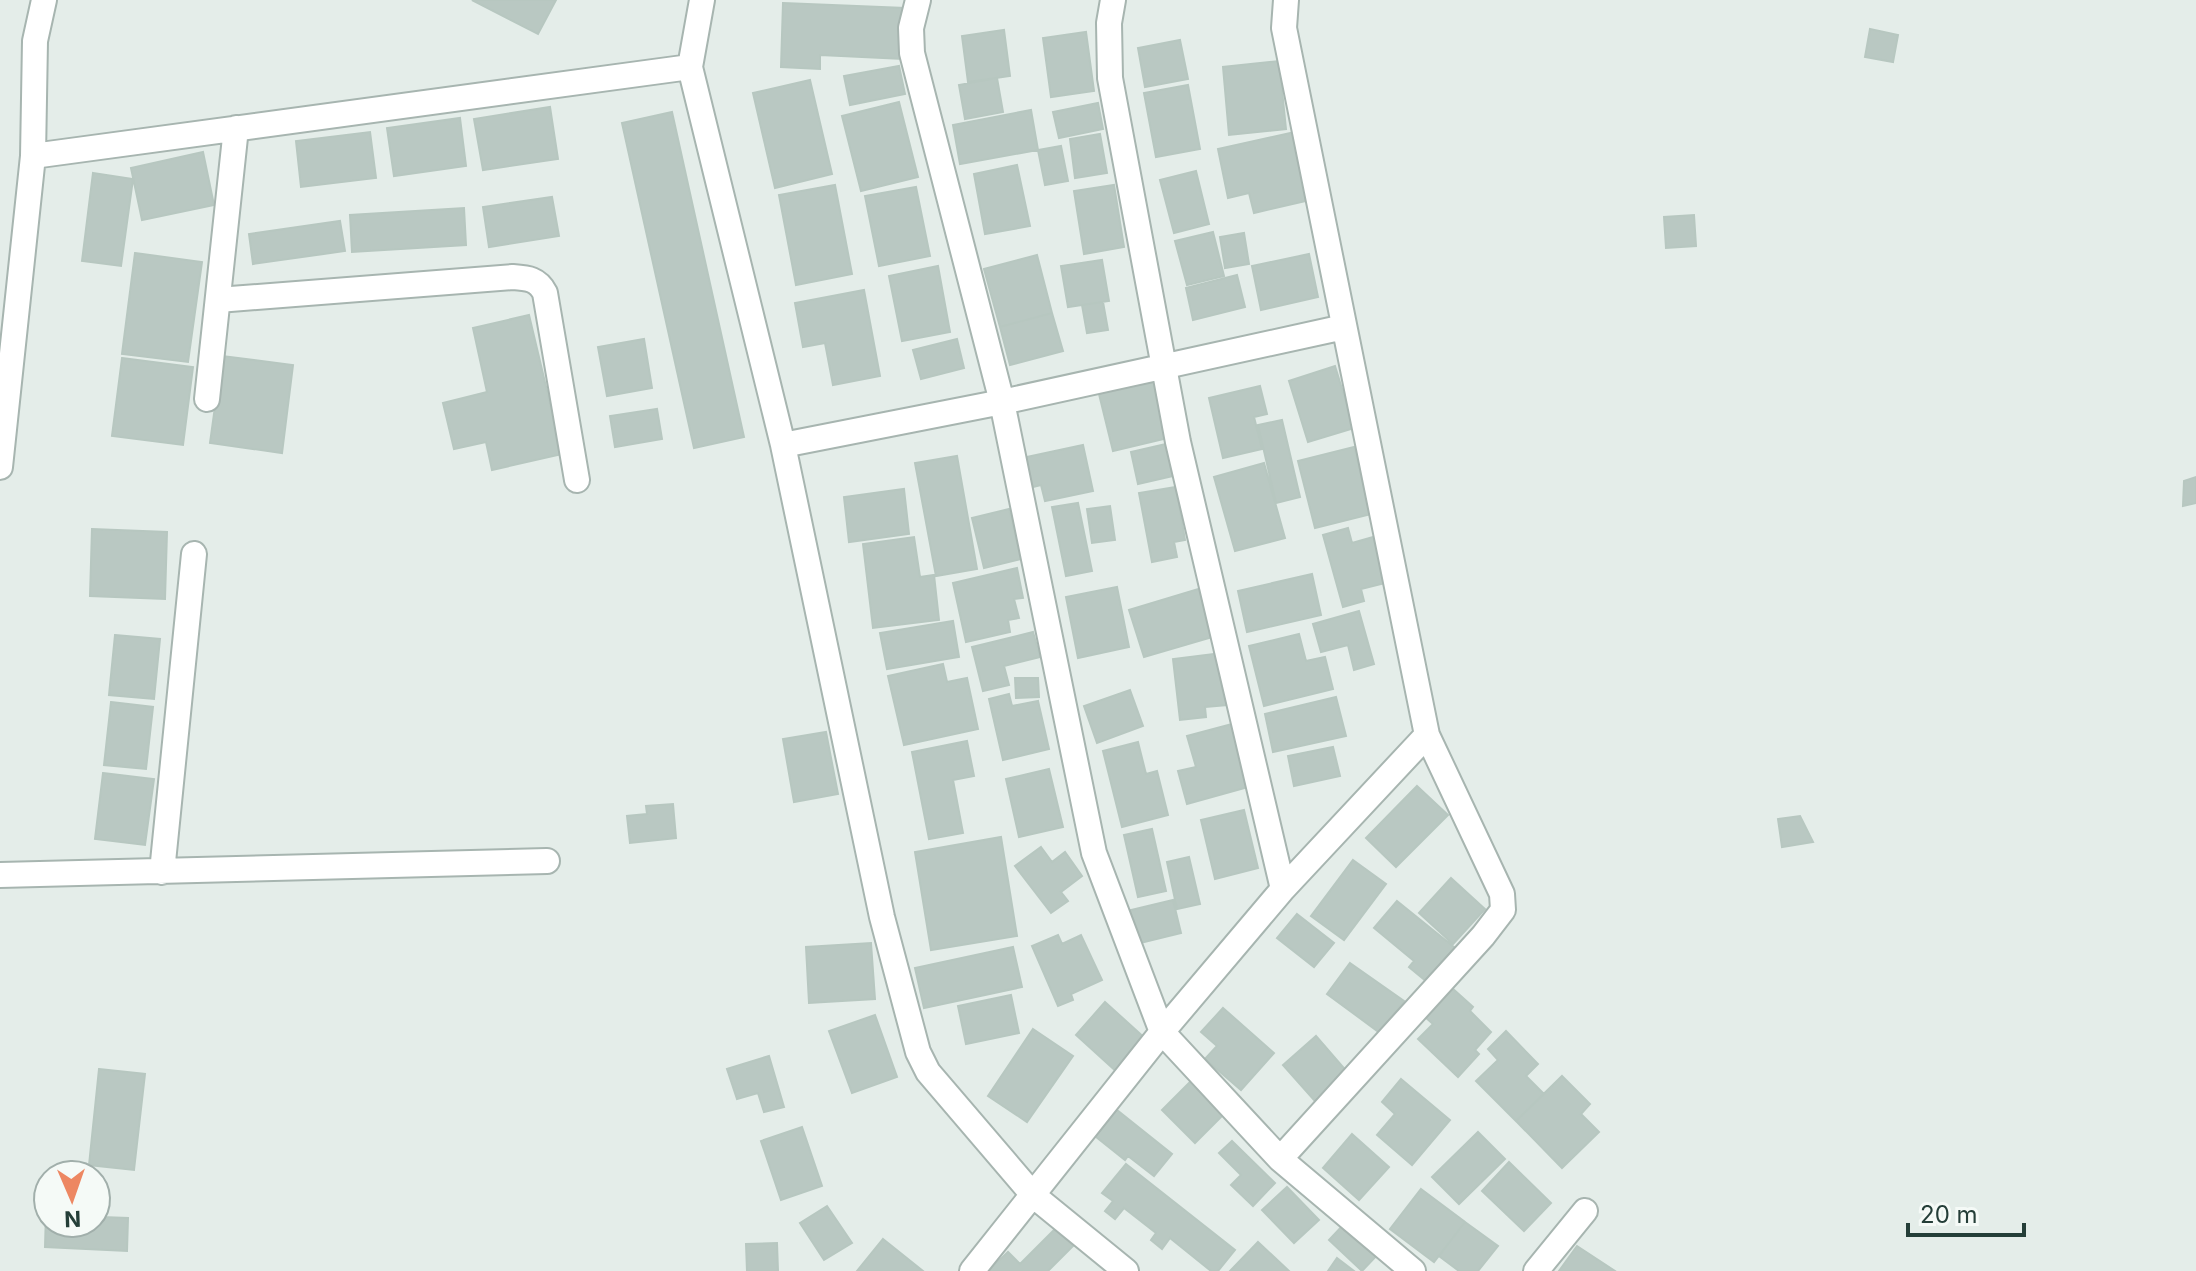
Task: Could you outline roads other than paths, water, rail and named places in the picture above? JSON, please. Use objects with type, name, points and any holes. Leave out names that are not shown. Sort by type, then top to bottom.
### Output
[{"type":"street","points":[[0,467],[33,156],[35,41],[44,0]]},
{"type":"street","points":[[702,0],[690,67],[783,445],[882,917],[918,1052],[928,1072],[1034,1196],[1126,1271]]},
{"type":"street","points":[[918,0],[911,28],[912,53],[1002,402],[1094,853],[1162,1032],[1280,1159],[1413,1271]]},
{"type":"street","points":[[1113,0],[1109,23],[1110,78],[1178,442],[1283,889]]},
{"type":"street","points":[[1280,1159],[1473,948],[1503,910],[1502,894],[1427,735],[1284,28],[1286,0]]},
{"type":"street","points":[[33,156],[690,67]]},
{"type":"street","points":[[207,399],[236,128]]},
{"type":"street","points":[[218,300],[513,277],[530,279],[541,285],[545,293],[577,480]]},
{"type":"street","points":[[783,445],[1002,402],[1344,327]]},
{"type":"street","points":[[162,872],[194,554]]},
{"type":"street","points":[[972,1271],[1162,1032],[1283,889],[1427,735]]},
{"type":"street","points":[[0,875],[547,861]]},
{"type":"street","points":[[1536,1271],[1585,1211]]}]
